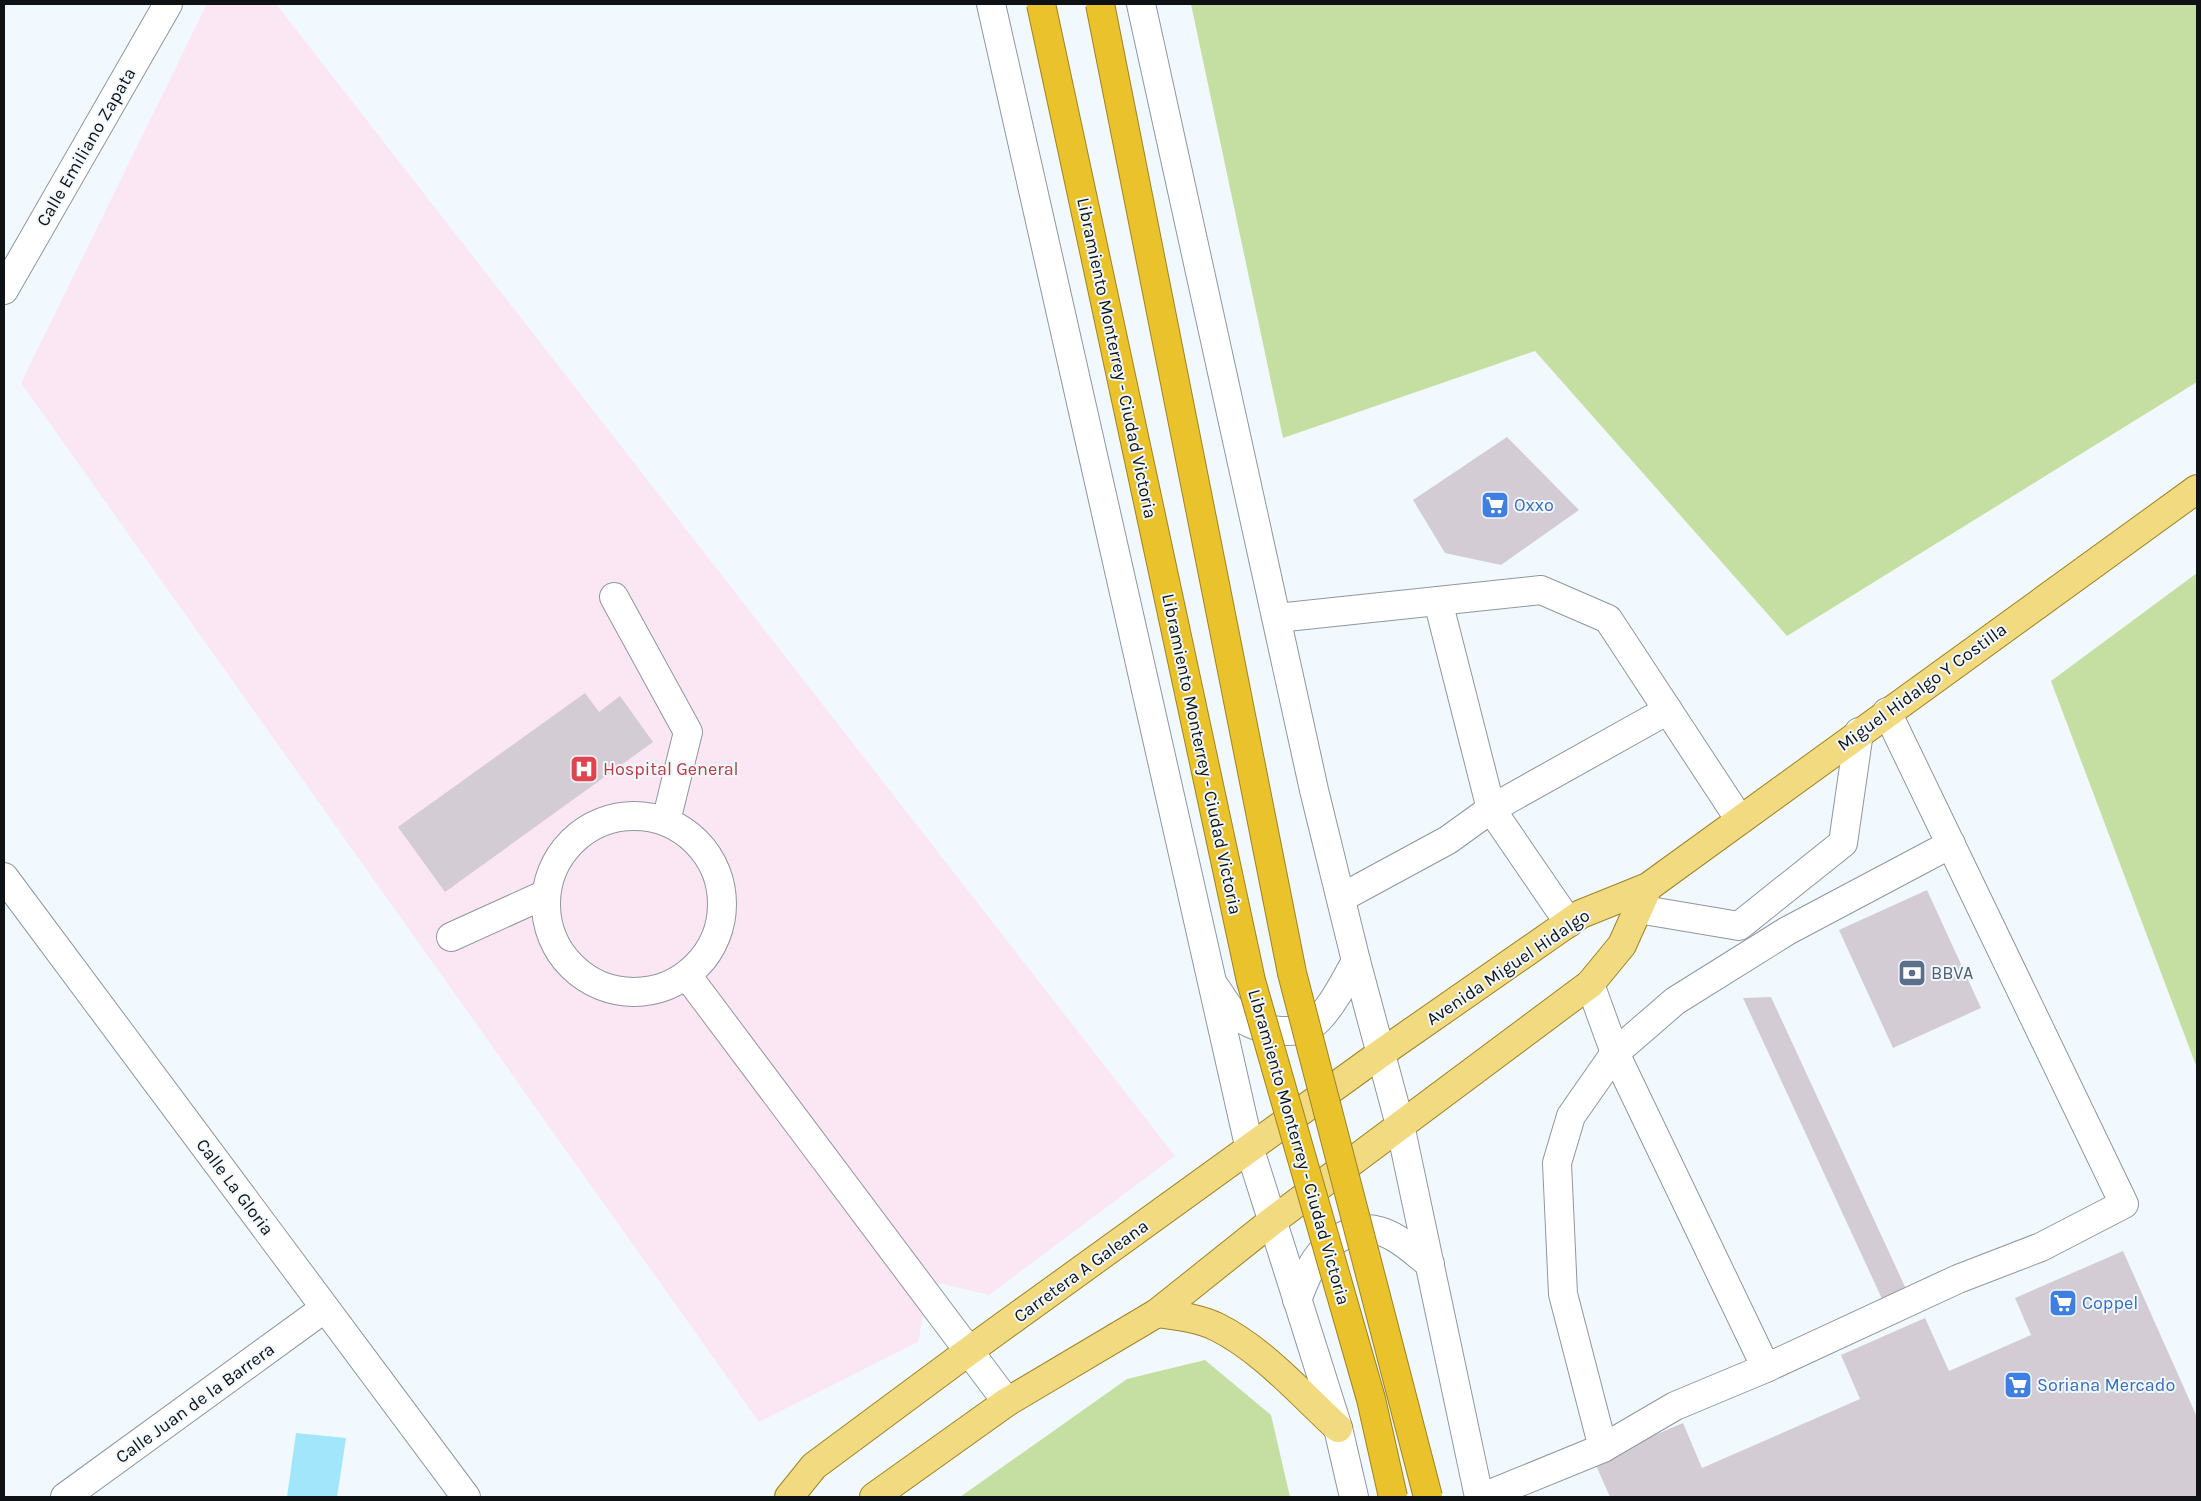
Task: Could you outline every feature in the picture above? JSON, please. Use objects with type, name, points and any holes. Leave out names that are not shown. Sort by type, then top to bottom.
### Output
[{"type":"highway","name":"Libramiento Monterrey - Ciudad Victoria","points":[[1041,4],[1251,981],[1371,1399],[1393,1497]]},
{"type":"highway","name":"Libramiento Monterrey - Ciudad Victoria","points":[[1100,4],[1292,973],[1428,1497]]},
{"type":"main road","name":"Miguel Hidalgo Y Costilla","points":[[1643,898],[1740,820],[2197,489]]},
{"type":"main road","name":"Avenida Miguel Hidalgo","points":[[1380,1054],[1581,914],[1643,898]]},
{"type":"main road","points":[[874,1497],[1007,1402],[1157,1313],[1271,1222],[1590,984],[1622,945],[1643,898]]},
{"type":"main road","name":"Carretera A Galeana","points":[[789,1497],[814,1466],[969,1351],[1250,1150],[1380,1054]]},
{"type":"main road","points":[[1157,1313],[1192,1318],[1217,1327],[1255,1352],[1338,1428]]},
{"type":"street","name":"Calle Emiliano Zapata","points":[[4,290],[168,4]]},
{"type":"street","points":[[992,4],[1250,1150],[1271,1222],[1338,1428],[1354,1497]]},
{"type":"street","points":[[1142,4],[1314,790],[1356,961],[1400,1125],[1481,1497],[1604,1448],[1675,1406],[1766,1368],[1958,1279],[2041,1246],[2124,1204],[1887,712]]},
{"type":"street","points":[[1277,618],[1542,590],[1608,620],[1740,820]]},
{"type":"street","points":[[614,597],[688,732],[666,821]]},
{"type":"street","points":[[1438,601],[1490,809],[1569,922]]},
{"type":"street","points":[[1341,898],[1448,840],[1490,809],[1668,710]]},
{"type":"street","points":[[1643,898],[1739,926],[1843,843],[1860,732]]},
{"type":"street","points":[[636,815],[666,821],[693,838],[718,874],[723,904],[720,928],[707,956],[689,978],[658,990],[628,993],[595,984],[570,966],[560,953],[548,925],[546,894],[554,864],[573,840],[605,820],[636,815]]},
{"type":"street","points":[[1604,1448],[1563,1294],[1557,1163],[1570,1116],[1615,1053],[1675,1001],[1787,931],[1951,844]]},
{"type":"street","name":"Calle La Gloria","points":[[4,877],[466,1497]]},
{"type":"street","points":[[451,937],[546,894]]},
{"type":"street","points":[[1210,979],[1234,1013],[1258,1027],[1290,1032],[1317,1022],[1335,998],[1356,961]]},
{"type":"street","points":[[689,978],[1007,1402]]},
{"type":"street","points":[[1590,984],[1615,1053],[1766,1368]]},
{"type":"street","points":[[1297,1300],[1310,1266],[1329,1242],[1354,1231],[1375,1230],[1399,1240],[1430,1264]]},
{"type":"street","name":"Calle Juan de la Barrera","points":[[65,1497],[325,1308]]},
{"type":"shaded area","name":"Hospital General","points":[[207,4],[276,4],[1175,1156],[989,1295],[930,1281],[918,1342],[759,1422],[21,383]]},
{"type":"green space","points":[[1191,4],[2197,4],[2197,382],[1787,636],[1535,351],[1283,438]]},
{"type":"green space","points":[[2197,573],[2197,1068],[2051,681]]},
{"type":"green space","points":[[1205,1360],[1271,1415],[1290,1497],[960,1497],[1127,1379]]},
{"type":"water","points":[[296,1433],[346,1438],[337,1497],[287,1497]]},
{"type":"building","name":"Oxxo","points":[[1507,437],[1579,510],[1501,565],[1445,553],[1413,500]]},
{"type":"building","points":[[585,693],[599,712],[620,696],[653,742],[445,892],[398,827]]},
{"type":"building","points":[[1927,890],[1981,1008],[1893,1048],[1839,930]]},
{"type":"building","points":[[1771,997],[1907,1291],[1883,1301],[1743,998]]},
{"type":"building","name":"Soriana Mercado","points":[[2123,1251],[2197,1417],[2197,1497],[1610,1497],[1594,1461],[1683,1423],[1702,1468],[1860,1399],[1841,1355],[1925,1318],[1949,1371],[2031,1335],[2015,1298]]},
{"type":"place","name":"Oxxo","points":[[1495,505]]},
{"type":"place","name":"Hospital General","points":[[584,769]]},
{"type":"place","name":"BBVA","points":[[1912,973]]},
{"type":"place","name":"Coppel","points":[[2063,1303]]},
{"type":"place","name":"Soriana Mercado","points":[[2018,1385]]}]
